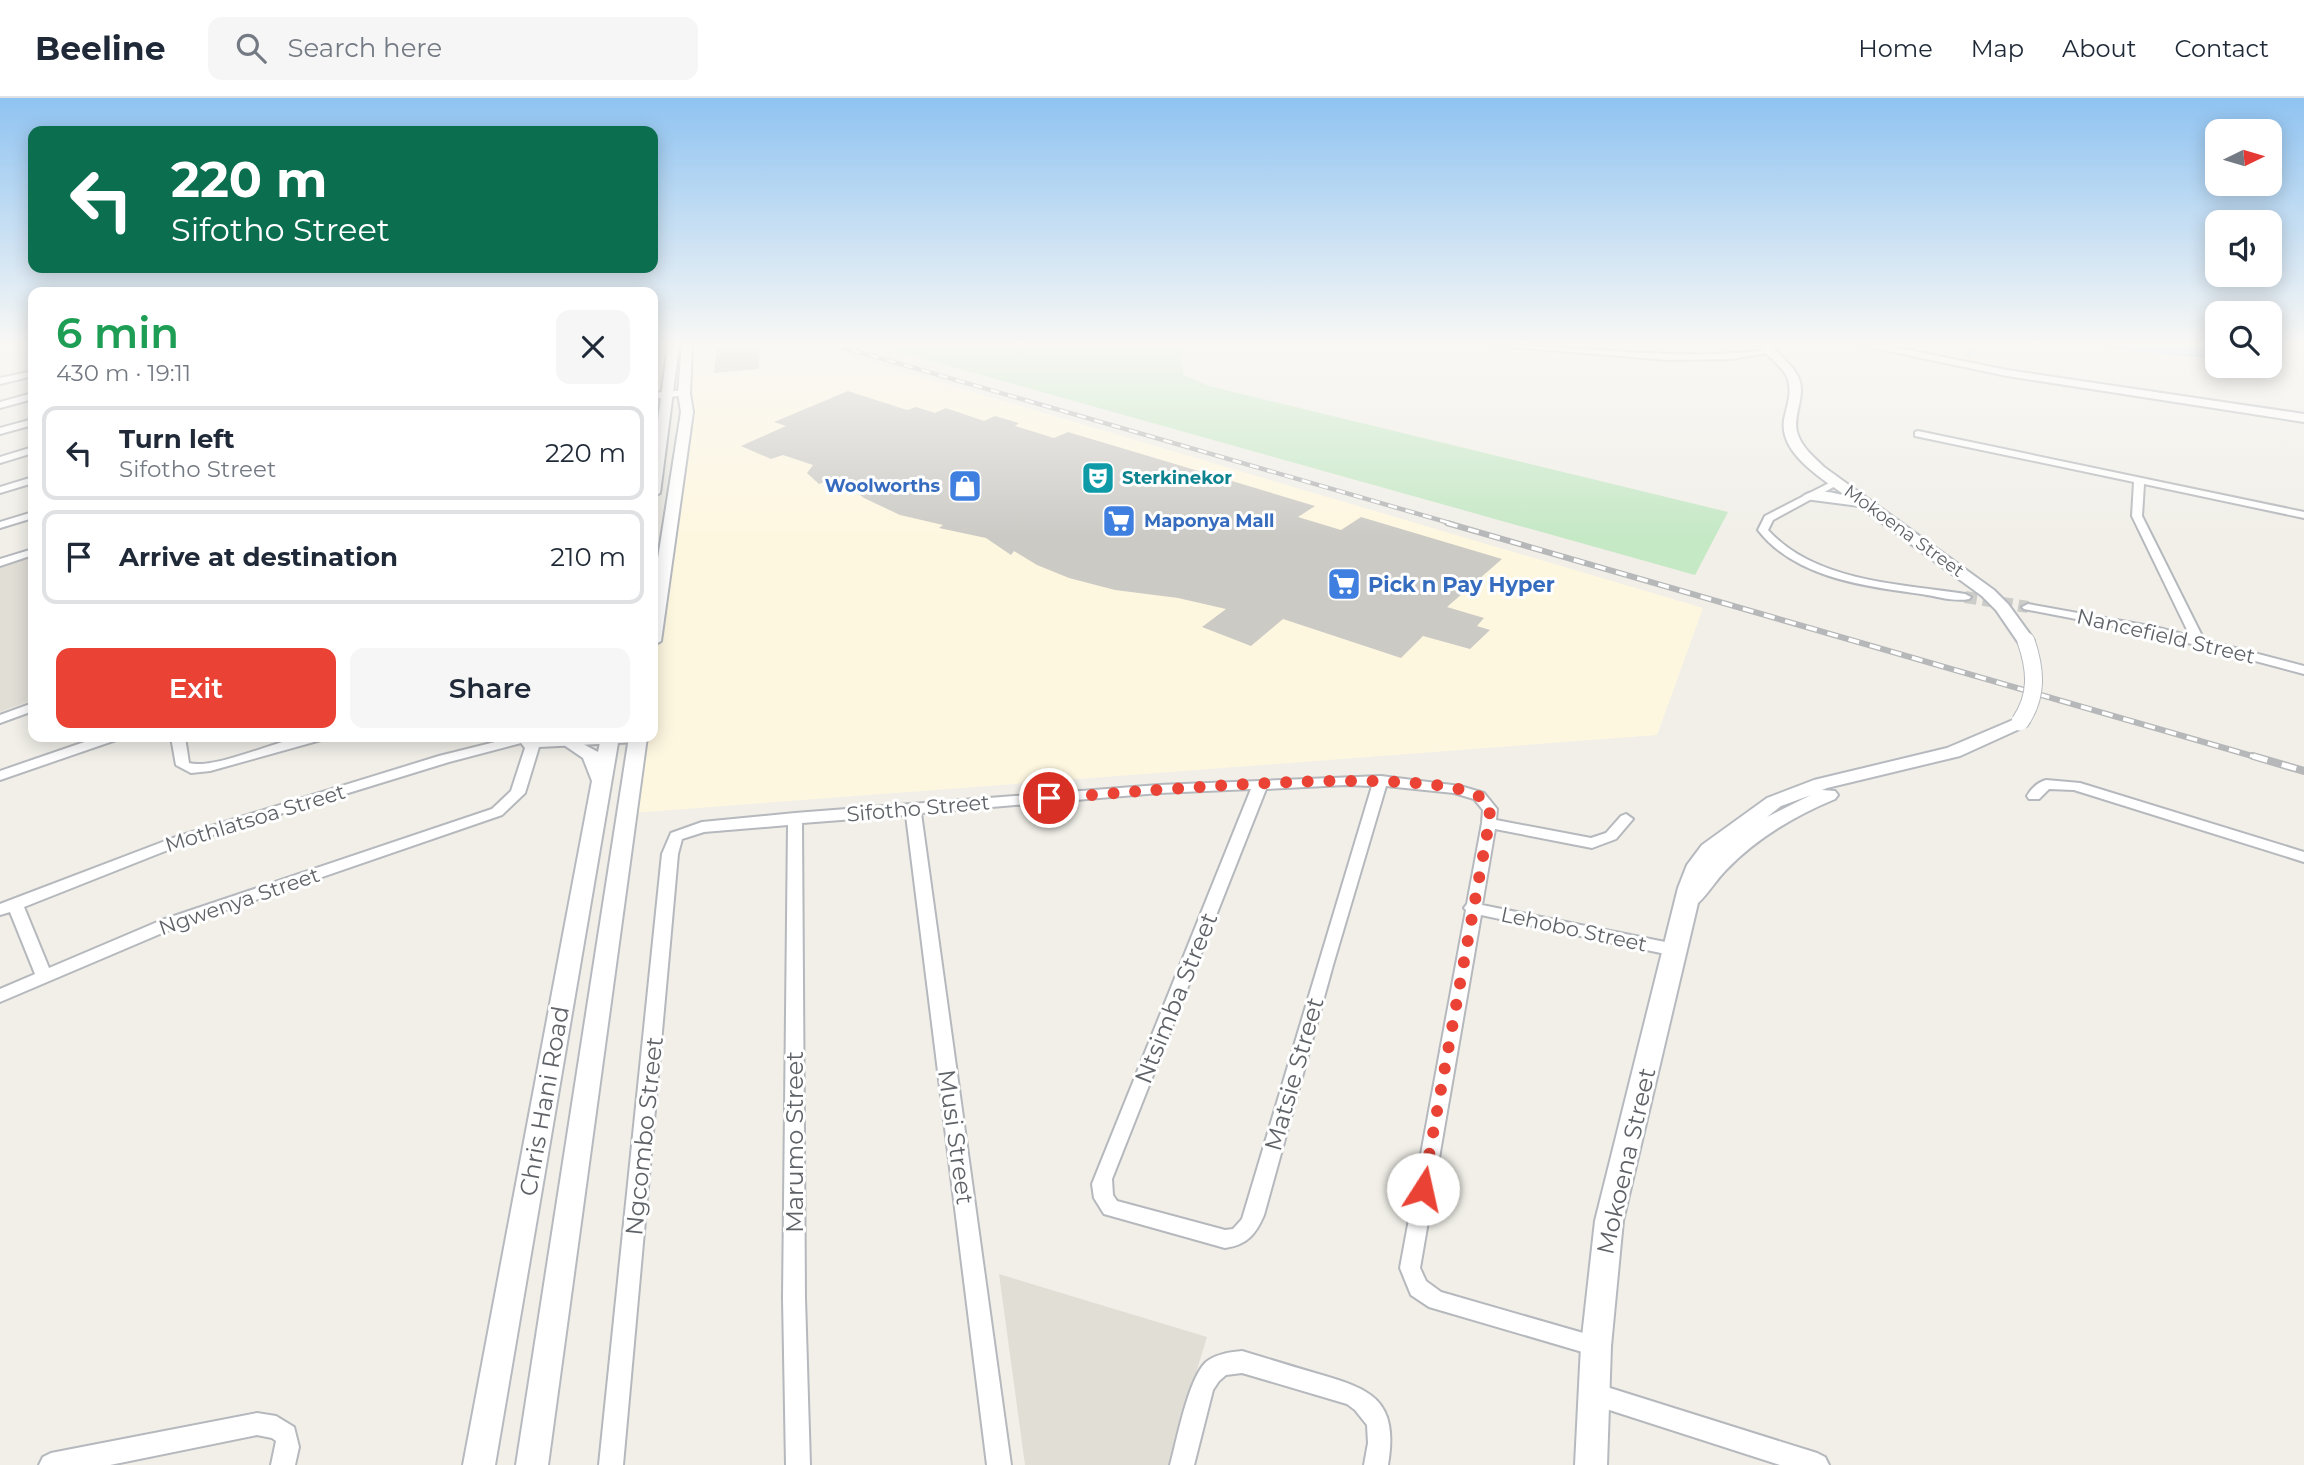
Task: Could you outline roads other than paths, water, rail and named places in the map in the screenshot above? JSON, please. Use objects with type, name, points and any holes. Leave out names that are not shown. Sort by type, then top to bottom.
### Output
[{"type":"main road","points":[[658,464],[666,409]]},
{"type":"main road","points":[[658,607],[686,409]]},
{"type":"main road","name":"Mokoena Street","points":[[1591,1465],[1596,1346],[1608,1221],[1689,888],[1698,865],[1709,850],[1774,802],[1821,784],[1970,746],[2011,729],[2030,707],[2035,677],[2033,660],[2026,641],[2002,607],[1811,462],[1794,441],[1790,423],[1792,409]]},
{"type":"main road","points":[[2244,409],[2304,418]]},
{"type":"main road","points":[[1811,496],[1841,498],[1883,517]]},
{"type":"main road","name":"Chris Hani Road","points":[[479,1465],[608,742]]},
{"type":"main road","name":"Chris Hani Road","points":[[532,1465],[637,742]]},
{"type":"main road","points":[[570,743],[591,755],[601,781]]},
{"type":"street","points":[[0,431],[28,423]]},
{"type":"street","points":[[1918,434],[2304,515]]},
{"type":"street","points":[[0,460],[28,452]]},
{"type":"street","points":[[2139,480],[2137,516],[2198,641]]},
{"type":"street","points":[[0,490],[28,482]]},
{"type":"street","points":[[1836,483],[1782,510],[1765,524],[1763,530],[1768,538],[1786,554],[1831,573],[1965,597]]},
{"type":"street","points":[[0,525],[28,516]]},
{"type":"street","points":[[0,564],[28,554]]},
{"type":"street","name":"Nancefield Street","points":[[2028,607],[2116,622],[2304,670]]},
{"type":"street","points":[[0,719],[28,709]]},
{"type":"street","points":[[0,776],[97,742]]},
{"type":"street","points":[[179,742],[181,761],[191,769],[210,767],[298,742]]},
{"type":"street","name":"Mothlatsoa Street","points":[[8,907],[178,841],[444,759],[521,742]]},
{"type":"street","name":"Ngwenya Street","points":[[0,996],[168,923],[483,819],[503,809],[518,793],[531,742]]},
{"type":"street","name":"Mothlatsoa Street","points":[[557,742],[580,742]]},
{"type":"street","name":"Sifotho Street","points":[[702,827],[1159,789],[1381,780],[1470,792],[1486,801],[1490,809],[1489,823]]},
{"type":"street","name":"Matsie Street","points":[[1111,1208],[1225,1239],[1240,1236],[1250,1226],[1381,780]]},
{"type":"street","points":[[2034,796],[2046,784],[2075,786],[2304,857]]},
{"type":"street","name":"Ntsimba Street","points":[[1111,1208],[1102,1198],[1102,1179],[1260,785]]},
{"type":"street","name":"Musi Street","points":[[913,809],[999,1465]]},
{"type":"street","name":"Marumo Street","points":[[795,818],[794,1298],[798,1465]]},
{"type":"street","points":[[1596,1346],[1436,1300],[1426,1295],[1412,1279],[1411,1256],[1489,823],[1592,843],[1611,836],[1626,819]]},
{"type":"street","name":"Ngcombo Street","points":[[611,1465],[670,854],[676,835],[702,827]]},
{"type":"street","points":[[8,907],[44,976]]},
{"type":"street","name":"Lehobo Street","points":[[1472,908],[1675,950]]},
{"type":"street","points":[[1182,1465],[1206,1381],[1221,1365],[1231,1362],[1242,1362],[1353,1395],[1366,1403],[1371,1408],[1378,1427],[1380,1440],[1376,1465]]},
{"type":"street","points":[[1594,1394],[1808,1464]]},
{"type":"street","points":[[51,1465],[257,1424],[275,1426],[284,1431],[288,1440],[283,1465]]},
{"type":"tunnel","points":[[1965,597],[2028,607]]},
{"type":"railway","points":[[1055,409],[1453,524]]},
{"type":"railway","points":[[1447,523],[2259,758]]},
{"type":"railway","points":[[2253,756],[2304,771]]},
{"type":"place","name":"Sterkinekor","points":[[1098,478]]},
{"type":"place","name":"Woolworths","points":[[965,486]]},
{"type":"place","name":"Maponya Mall","points":[[1119,521]]},
{"type":"place","name":"Pick n Pay Hyper","points":[[1344,584]]}]
